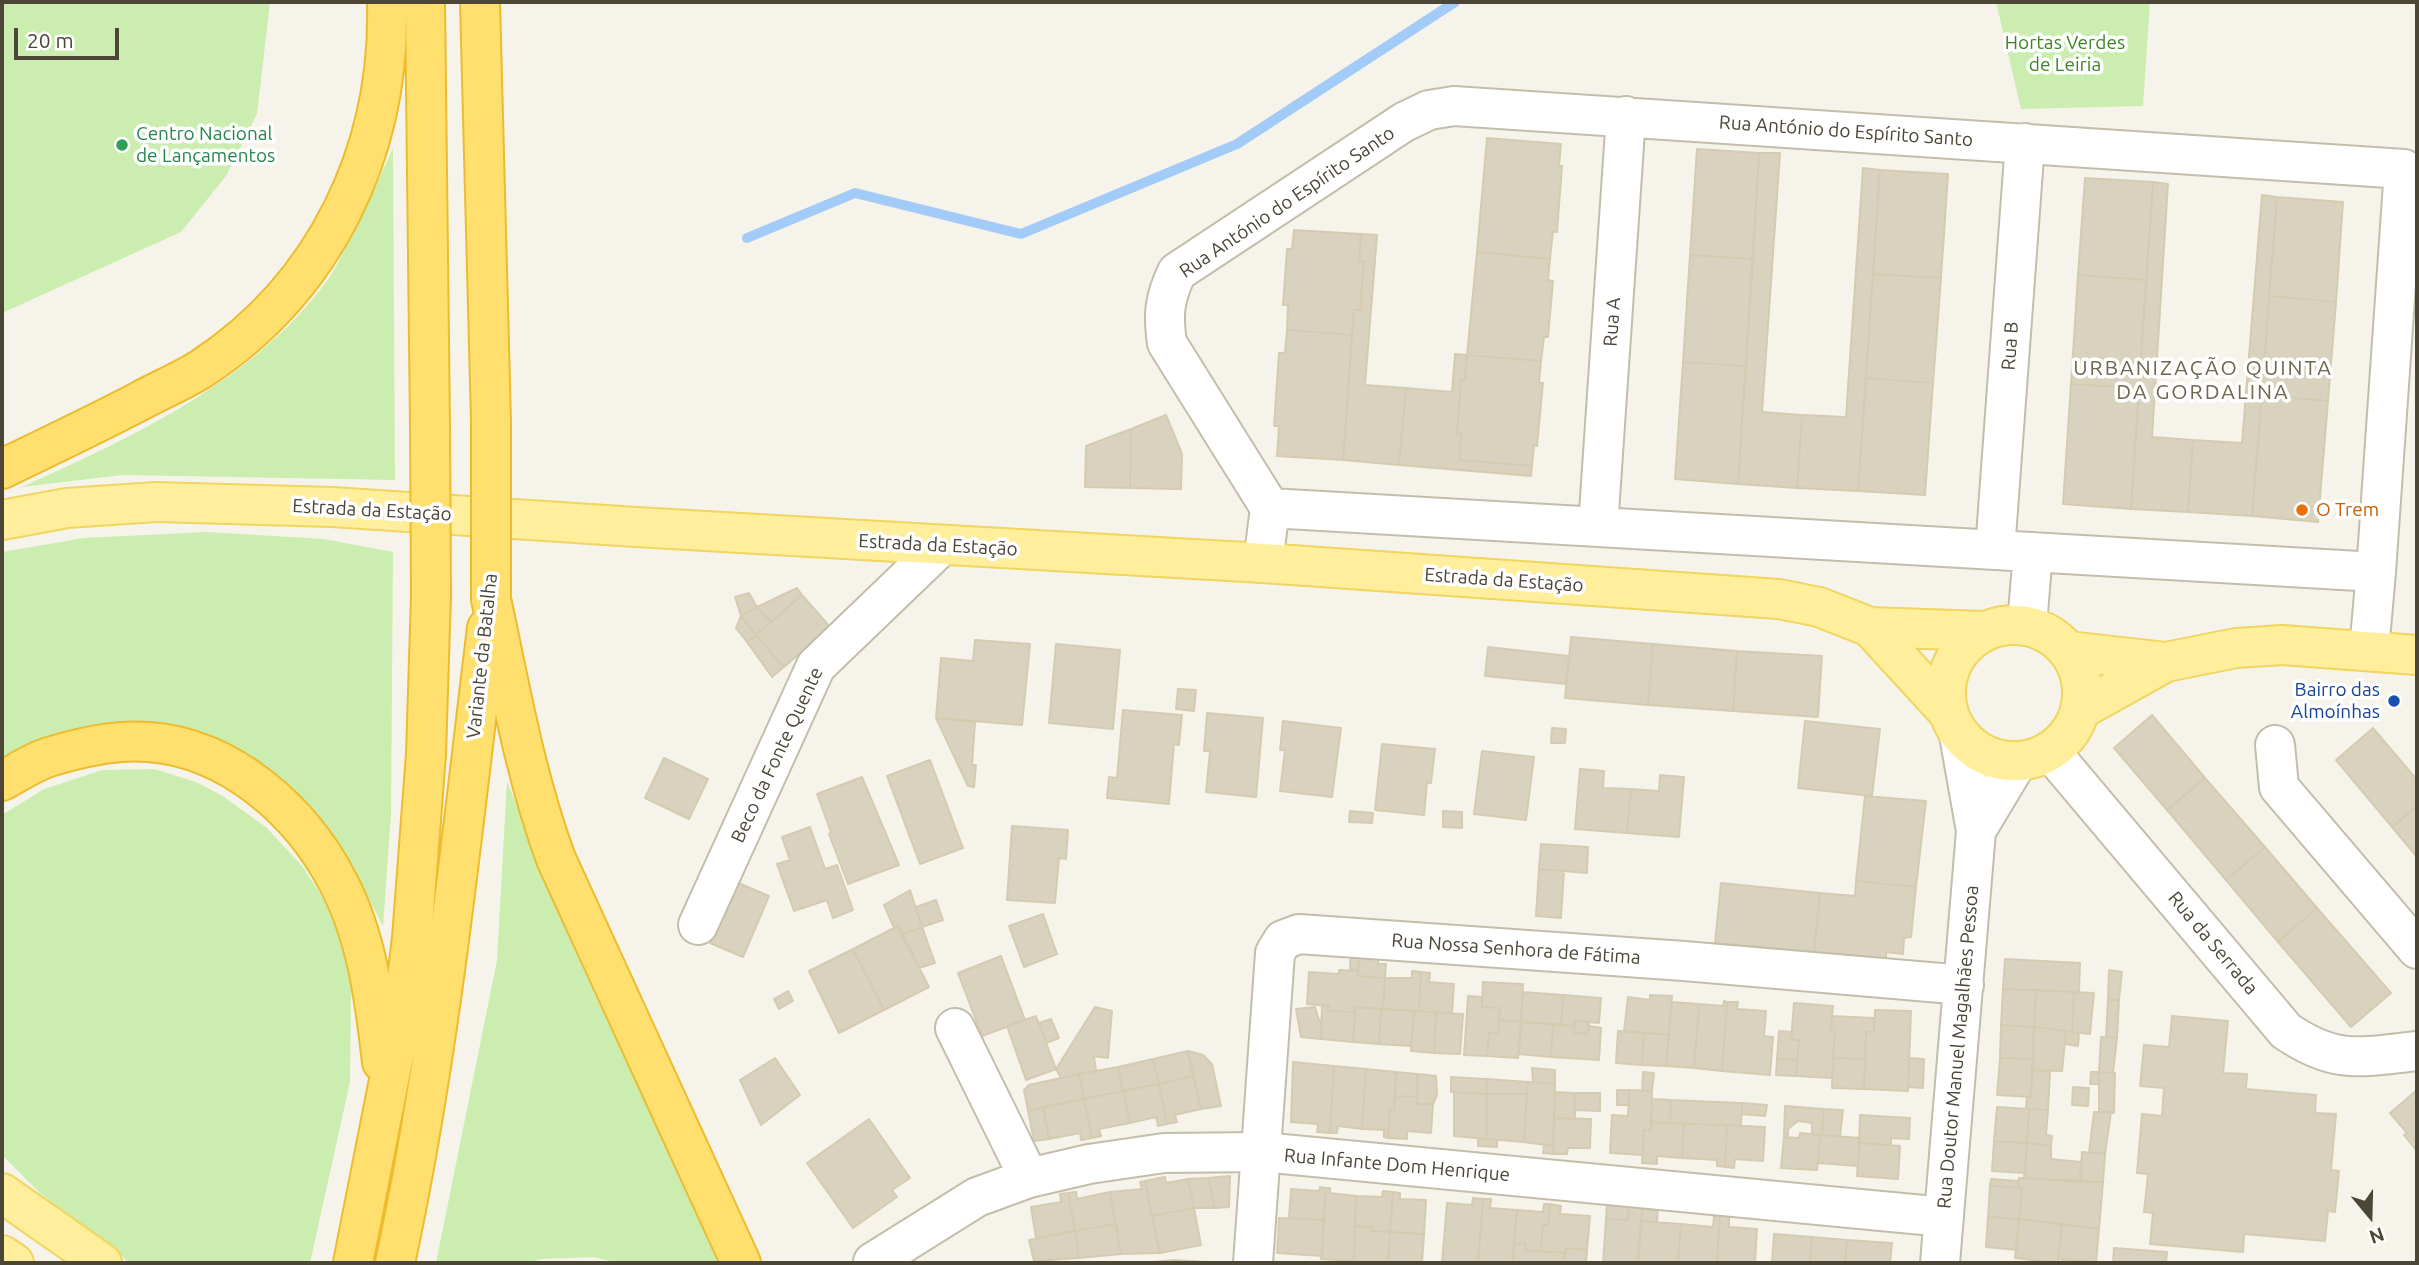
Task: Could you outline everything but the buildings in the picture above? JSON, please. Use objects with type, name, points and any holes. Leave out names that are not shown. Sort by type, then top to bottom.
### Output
[{"type":"highway","points":[[2,469],[199,370],[246,336],[307,271],[344,209],[372,125],[384,63],[387,2]]},
{"type":"highway","points":[[353,1263],[404,1004],[412,938],[426,754],[431,594],[425,2]]},
{"type":"highway","name":"Variante da Batalha","points":[[395,1263],[439,1018],[491,599],[491,421],[480,2]]},
{"type":"highway","points":[[491,599],[540,817],[556,859],[741,1263]]},
{"type":"highway","points":[[2,781],[46,757],[97,744],[149,742],[196,752],[237,772],[275,800],[312,838],[339,883],[362,942],[372,991],[386,1092]]},
{"type":"main road","name":"Estrada da Estação","points":[[2,520],[67,508],[156,502],[332,507],[1779,598],[1819,607],[1870,627],[1983,631],[2002,625],[2026,625]]},
{"type":"main road","points":[[2026,625],[2055,638],[2068,650],[2078,669],[2082,689],[2080,710],[2070,731],[2034,756]]},
{"type":"main road","name":"Estrada da Estação","points":[[1870,627],[1972,748],[1987,756],[2034,756]]},
{"type":"main road","points":[[1953,723],[1945,687],[1951,665],[1964,645],[1983,631]]},
{"type":"main road","points":[[2080,710],[2166,662],[2236,648],[2282,645],[2417,655]]},
{"type":"main road","points":[[2068,650],[2166,662]]},
{"type":"main road","points":[[2,1193],[102,1263]]},
{"type":"main road","points":[[2,1255],[14,1263]]},
{"type":"street","name":"Rua António do Espírito Santo","points":[[1270,508],[1167,344],[1164,321],[1167,294],[1177,272],[1404,122],[1429,110],[1454,106],[2403,169],[2369,651]]},
{"type":"street","name":"Rua A","points":[[1598,527],[1626,117]]},
{"type":"street","name":"Rua B","points":[[1995,550],[2025,143]]},
{"type":"street","points":[[1263,564],[1270,508],[2376,572]]},
{"type":"street","name":"Beco da Fonte Quente","points":[[698,925],[816,666],[942,545]]},
{"type":"street","points":[[2026,625],[2033,552]]},
{"type":"street","name":"Rua Doutor Manuel Magalhães Pessoa","points":[[1940,1263],[1976,831],[1953,723]]},
{"type":"street","points":[[2275,745],[2279,788],[2417,949]]},
{"type":"street","name":"Rua Doutor Manuel Magalhães Pessoa","points":[[1976,831],[2034,756]]},
{"type":"street","name":"Rua da Serrada","points":[[2034,756],[2286,1031],[2305,1044],[2329,1054],[2356,1057],[2417,1051]]},
{"type":"street","name":"Rua Nossa Senhora de Fátima","points":[[1254,1263],[1275,953],[1283,940],[1299,934],[1684,961],[1964,985]]},
{"type":"street","points":[[955,1028],[1029,1178]]},
{"type":"street","name":"Rua Infante Dom Henrique","points":[[873,1262],[977,1197],[1029,1178],[1089,1164],[1164,1153],[1262,1152],[1944,1217]]},
{"type":"green space","name":"Centro Nacional de Lançamentos","points":[[2,2],[270,2],[257,114],[226,176],[181,232],[2,313]]},
{"type":"green space","name":"Hortas Verdes de Leiria","points":[[1996,2],[2150,2],[2143,106],[2021,109]]},
{"type":"green space","points":[[393,148],[395,480],[122,475],[22,487],[148,426],[227,377],[263,349],[297,317],[329,278]]},
{"type":"green space","points":[[207,532],[324,539],[393,552],[391,815],[383,926],[354,871],[318,818],[258,763],[203,733],[142,721],[62,735],[2,759],[2,552],[84,538]]},
{"type":"green space","points":[[154,769],[196,782],[221,795],[266,827],[303,867],[339,924],[351,988],[350,1082],[310,1263],[130,1263],[40,1193],[2,1155],[2,815],[44,789],[102,770]]},
{"type":"green space","points":[[507,781],[575,951],[720,1263],[619,1263],[593,1257],[541,1259],[528,1263],[436,1263],[497,960]]},
{"type":"waterway","points":[[747,238],[855,193],[1021,234],[1237,144],[1455,2]]},
{"type":"place","name":"Centro Nacional de Lançamentos","points":[[122,145]]},
{"type":"place","name":"O Trem","points":[[2302,510]]},
{"type":"place","name":"Bairro das Almoínhas","points":[[2394,701]]},
{"type":"district","name":"URBANIZAÇÃO QUINTA DA GORDALINA","points":[[2203,380]]}]
